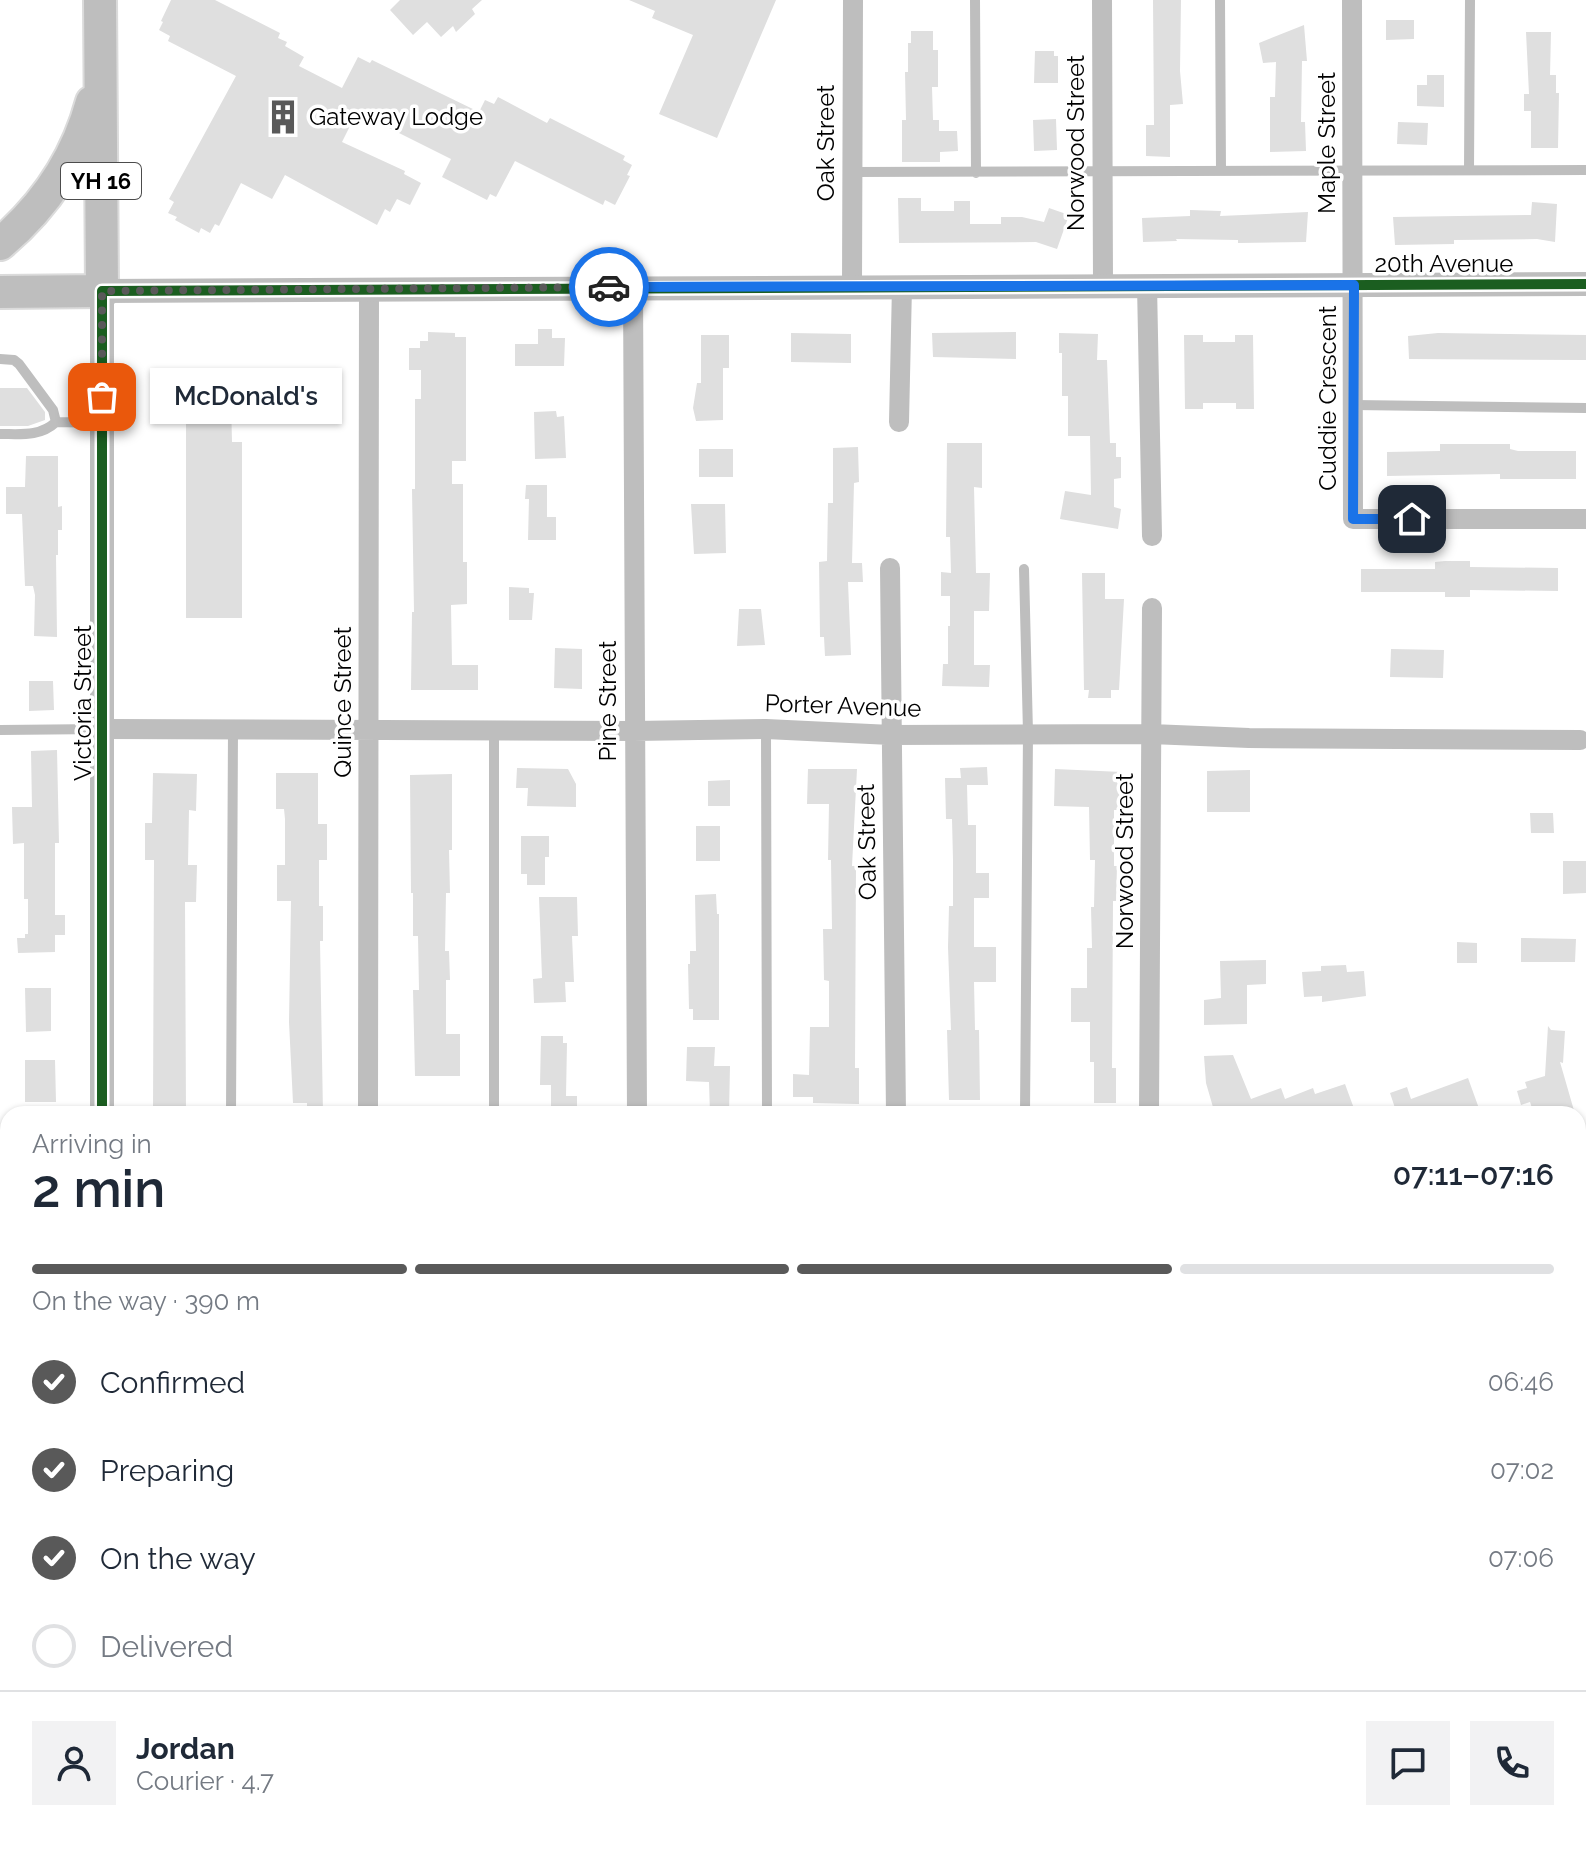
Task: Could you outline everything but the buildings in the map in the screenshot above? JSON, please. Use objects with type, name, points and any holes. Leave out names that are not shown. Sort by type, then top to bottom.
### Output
[{"type":"highway","name":"Victoria Street","points":[[100,0],[102,291]]},
{"type":"highway","points":[[0,244],[42,204],[83,135],[101,72]]},
{"type":"highway","name":"20th Avenue","points":[[0,292],[102,291]]},
{"type":"street","name":"Oak Street","points":[[852,286],[853,0]]},
{"type":"street","name":"Norwood Street","points":[[1102,0],[1103,285]]},
{"type":"street","name":"Maple Street","points":[[1352,0],[1354,285]]},
{"type":"street","name":"20th Avenue","points":[[102,291],[1586,284]]},
{"type":"street","points":[[1147,285],[1152,536]]},
{"type":"street","name":"Cuddie Crescent","points":[[1354,285],[1353,519],[1586,519]]},
{"type":"street","points":[[899,422],[902,286]]},
{"type":"street","name":"Pine Street","points":[[633,287],[637,1106]]},
{"type":"street","name":"Quince Street","points":[[368,1106],[369,289]]},
{"type":"street","name":"Victoria Street","points":[[102,291],[102,1106]]},
{"type":"street","name":"Oak Street","points":[[890,568],[896,1106]]},
{"type":"street","name":"Norwood Street","points":[[1149,1106],[1152,608]]},
{"type":"street","name":"Porter Avenue","points":[[104,729],[766,729],[891,735],[1028,733],[1580,740]]},
{"type":"lane","points":[[975,0],[976,173]]},
{"type":"lane","points":[[1220,0],[1221,171]]},
{"type":"lane","points":[[1469,170],[1470,0]]},
{"type":"lane","points":[[852,172],[1586,170]]},
{"type":"lane","points":[[0,359],[14,360],[19,364],[53,410],[56,422]]},
{"type":"lane","points":[[1354,405],[1586,408]]},
{"type":"lane","points":[[0,434],[36,433],[56,422],[103,423]]},
{"type":"lane","points":[[1024,569],[1028,733],[1025,1106]]},
{"type":"lane","points":[[0,730],[104,729]]},
{"type":"lane","points":[[766,729],[767,1106]]},
{"type":"lane","points":[[231,1106],[233,730]]},
{"type":"lane","points":[[494,730],[494,1106]]},
{"type":"cycle path","points":[[102,1106],[102,291],[1586,284]]},
{"type":"way so far","points":[[102,397],[102,291],[609,287]]},
{"type":"place","name":"Gateway Lodge","points":[[283,117]]},
{"type":"place","name":"McDonald's","points":[[102,397]]},
{"type":"route","points":[[609,287],[1354,285],[1353,519],[1412,519]]}]
